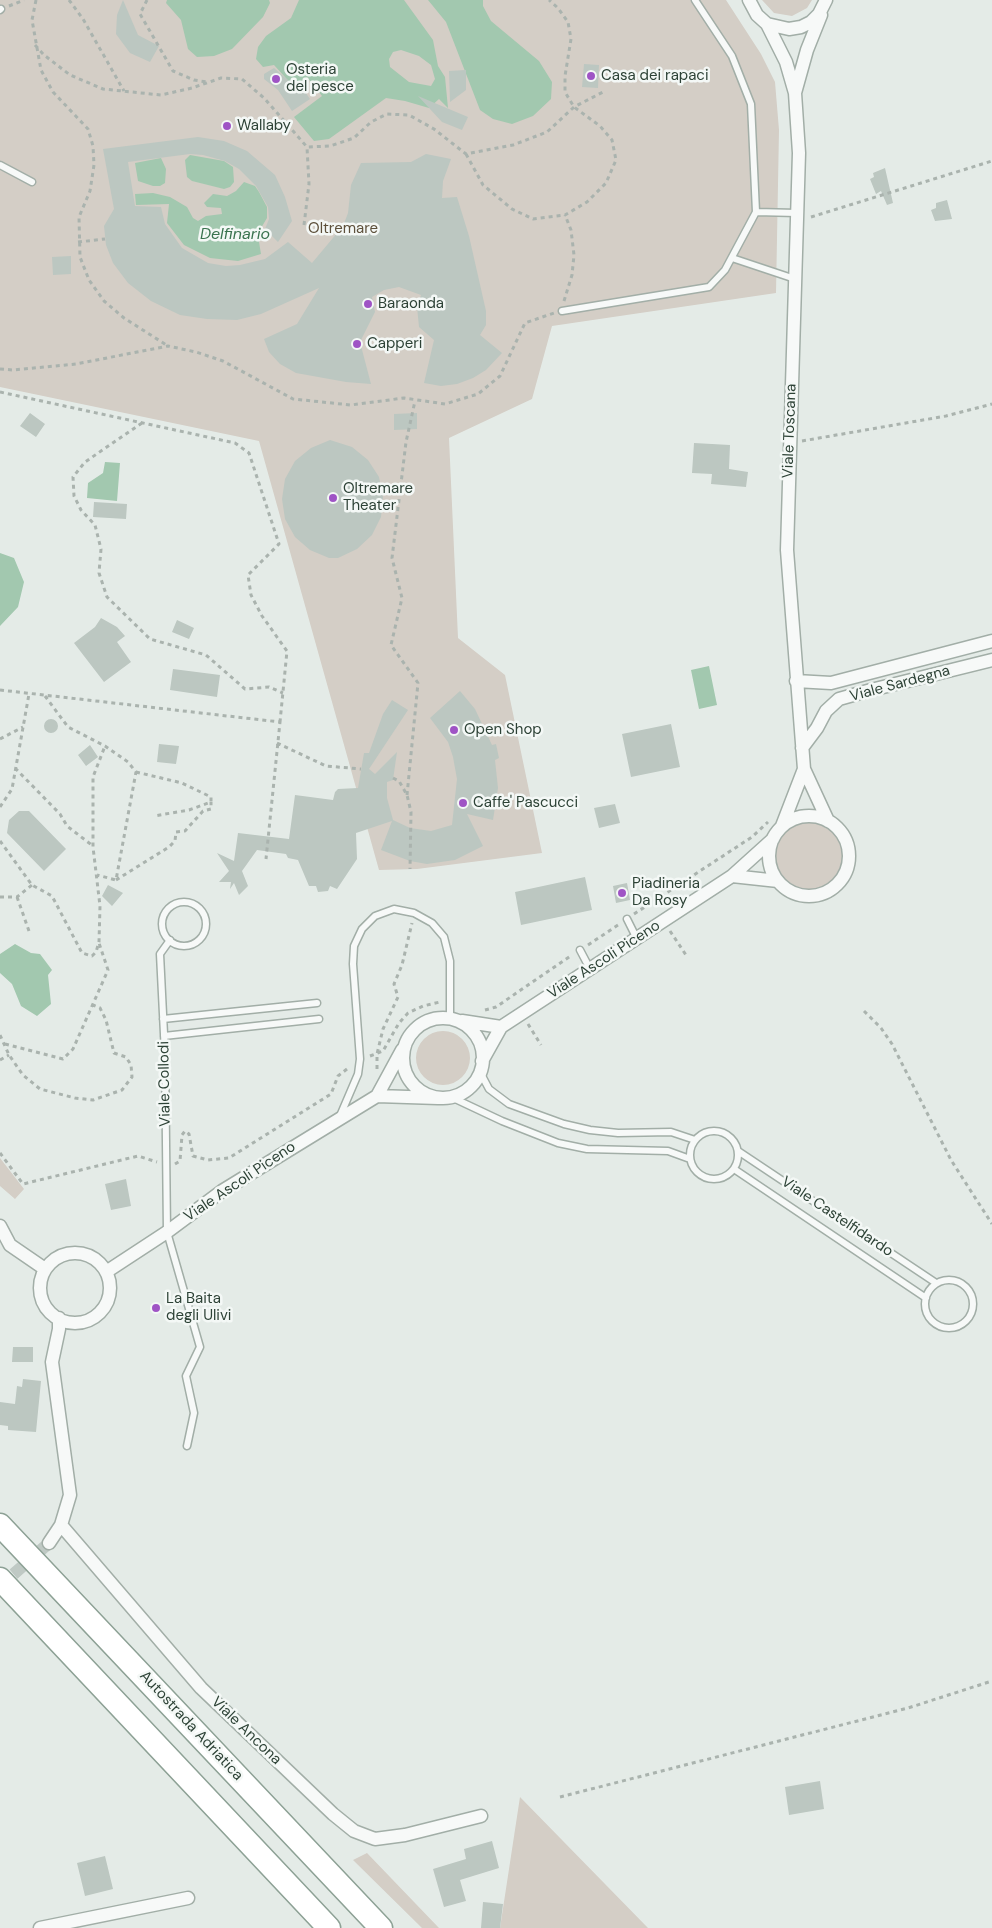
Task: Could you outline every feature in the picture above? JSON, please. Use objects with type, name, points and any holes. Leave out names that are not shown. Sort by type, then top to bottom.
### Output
[{"type":"highway","name":"Autostrada Adriatica","points":[[0,1525],[381,1928]]},
{"type":"highway","points":[[0,1579],[329,1928]]},
{"type":"street","name":"Viale Toscana","points":[[749,0],[757,16],[767,24],[786,62],[795,93],[798,153],[797,217],[787,550],[804,769],[828,821]]},
{"type":"street","name":"Viale Toscana","points":[[795,93],[806,50],[826,2]]},
{"type":"street","points":[[767,24],[778,28],[801,27],[819,14],[826,2]]},
{"type":"street","name":"Viale Sardegna","points":[[796,681],[831,684],[992,642]]},
{"type":"street","name":"Viale Sardegna","points":[[802,748],[817,728],[826,711],[840,700],[992,660]]},
{"type":"street","name":"Viale Toscana","points":[[782,826],[804,769]]},
{"type":"street","points":[[804,816],[817,817],[828,821],[844,836],[849,856],[844,877],[828,892],[815,896],[801,895],[788,890],[778,881],[769,861],[773,839],[782,826],[804,816]]},
{"type":"street","name":"Viale Ascoli Piceno","points":[[481,1067],[501,1027],[732,876],[773,839]]},
{"type":"street","points":[[732,876],[778,881]]},
{"type":"street","points":[[445,1097],[426,1094],[416,1087],[408,1077],[403,1066],[403,1053],[406,1041],[414,1030],[424,1022],[436,1018],[501,1027]]},
{"type":"street","points":[[377,1096],[445,1097],[469,1088],[481,1067],[482,1049],[478,1038],[461,1022],[450,1019]]},
{"type":"street","name":"Viale Ascoli Piceno","points":[[106,1272],[167,1232],[222,1191],[377,1096],[406,1041]]},
{"type":"street","points":[[0,1226],[10,1245],[46,1269]]},
{"type":"street","points":[[76,1253],[92,1257],[106,1272],[110,1293],[106,1304],[91,1319],[81,1322],[70,1322],[59,1318],[43,1302],[41,1285],[46,1269],[61,1256],[76,1253]]},
{"type":"street","points":[[49,1543],[61,1525],[70,1495],[52,1362],[59,1329],[59,1318]]},
{"type":"street","name":"Viale Ancona","points":[[61,1525],[201,1688],[333,1814],[354,1831],[375,1838],[398,1836],[480,1816]]},
{"type":"street","points":[[40,1928],[188,1898]]},
{"type":"lane","points":[[562,311],[709,287],[725,270],[756,212],[751,104],[732,56],[695,0]]},
{"type":"lane","points":[[0,165],[32,182]]},
{"type":"lane","points":[[756,212],[797,217]]},
{"type":"lane","points":[[732,258],[795,279]]},
{"type":"lane","points":[[184,901],[198,907],[203,912],[206,925],[201,938],[196,942],[182,946],[170,940],[165,935],[162,920],[170,906],[184,901]]},
{"type":"lane","points":[[339,1119],[358,1074],[360,1059],[352,964],[354,946],[362,929],[375,916],[394,909],[414,913],[432,923],[444,936],[450,961],[450,1019]]},
{"type":"lane","points":[[627,919],[637,939]]},
{"type":"lane","name":"Viale Collodi","points":[[170,940],[160,954],[164,1019],[167,1232],[200,1347],[186,1376],[194,1413],[188,1446]]},
{"type":"lane","points":[[580,950],[590,969]]},
{"type":"lane","points":[[164,1019],[317,1003]]},
{"type":"lane","points":[[164,1036],[319,1019]]},
{"type":"lane","points":[[481,1067],[489,1089],[509,1104],[564,1124],[590,1130],[618,1133],[670,1132],[695,1140]]},
{"type":"lane","points":[[445,1097],[558,1142],[594,1150],[668,1151],[690,1159],[700,1174],[712,1179],[724,1177],[734,1169],[738,1151],[732,1138],[718,1131],[704,1133],[695,1140],[690,1159]]},
{"type":"lane","name":"Viale Castelfidardo","points":[[738,1151],[936,1283]]},
{"type":"lane","name":"Viale Castelfidardo","points":[[734,1169],[926,1298]]},
{"type":"lane","points":[[956,1280],[969,1290],[974,1305],[967,1320],[953,1328],[937,1324],[927,1313],[926,1298],[936,1283],[956,1280]]},
{"type":"path","points":[[1,9],[24,0]]},
{"type":"path","points":[[36,0],[32,20],[41,70],[53,92],[88,129],[93,146],[94,165],[90,192],[79,217],[78,242],[80,257],[89,280],[104,301],[124,318],[168,346],[196,352],[223,361],[294,399],[351,404],[404,398],[445,404],[478,394],[500,376],[525,323],[562,311],[572,275],[574,255],[572,230],[565,215]]},
{"type":"path","points":[[69,0],[83,19],[124,91]]},
{"type":"path","points":[[147,0],[140,14],[173,71],[194,80],[208,82]]},
{"type":"path","points":[[307,147],[330,146],[354,138],[371,122],[387,114],[410,115],[434,129],[466,154],[483,185],[512,209],[534,219],[565,215],[587,202],[606,183],[616,160],[612,140],[600,126],[574,107],[565,92],[565,76],[571,40],[568,22],[558,8],[549,0]]},
{"type":"path","points":[[35,45],[44,56],[70,75],[103,89],[161,96],[221,78],[242,79],[264,98],[307,147],[309,184],[304,225]]},
{"type":"path","points":[[466,154],[513,145],[547,132],[574,107],[603,92]]},
{"type":"path","points":[[797,217],[992,161]]},
{"type":"path","points":[[78,242],[105,239]]},
{"type":"path","points":[[0,368],[14,370],[76,364],[168,346]]},
{"type":"path","points":[[0,392],[235,443],[249,453],[279,544],[248,575],[251,595],[262,616],[287,651],[266,859]]},
{"type":"path","points":[[410,869],[411,812],[408,795],[418,684],[391,645],[402,598],[392,558],[406,442],[415,401]]},
{"type":"path","points":[[790,444],[946,416],[992,404]]},
{"type":"path","points":[[143,423],[85,462],[73,477],[74,496],[80,510],[95,525],[101,549],[99,573],[107,598],[150,639],[206,655],[245,689],[269,687],[283,693]]},
{"type":"path","points":[[0,690],[280,722]]},
{"type":"path","points":[[0,808],[12,789],[29,694]]},
{"type":"path","points":[[45,695],[68,727],[105,746],[128,762],[136,772],[182,783],[211,797],[211,809],[203,811],[185,831],[176,832],[175,841],[169,847],[116,880],[96,875]]},
{"type":"path","points":[[0,739],[23,727]]},
{"type":"path","points":[[277,743],[326,766],[361,769]]},
{"type":"path","points":[[0,841],[32,885],[52,896],[82,954],[92,956],[96,952],[99,942],[100,906],[93,846],[93,777],[105,746]]},
{"type":"path","points":[[15,768],[60,814],[67,826],[93,846]]},
{"type":"path","points":[[116,880],[136,772]]},
{"type":"path","points":[[394,778],[400,781],[408,795]]},
{"type":"path","points":[[154,816],[188,810],[210,802]]},
{"type":"path","points":[[480,1012],[496,1007],[752,837],[774,815]]},
{"type":"path","points":[[0,897],[17,897],[32,885]]},
{"type":"path","points":[[17,897],[29,931]]},
{"type":"path","points":[[384,1085],[376,1066],[377,1054],[382,1029],[398,997],[394,984],[402,965],[414,913]]},
{"type":"path","points":[[4,1044],[63,1059],[73,1049],[108,970],[99,942]]},
{"type":"path","points":[[0,1153],[23,1184],[138,1156],[167,1164],[180,1161],[182,1135],[185,1131],[189,1134],[193,1156],[208,1160],[229,1158],[331,1094],[338,1076],[360,1059],[383,1051],[399,1023],[408,1013],[423,1006],[450,1002]]},
{"type":"path","points":[[0,1035],[9,1055],[23,1075],[40,1089],[75,1098],[94,1100],[122,1090],[132,1077],[131,1066],[126,1057],[114,1053],[106,1020],[100,1008],[93,1005]]},
{"type":"path","points":[[864,1011],[881,1028],[892,1044],[951,1160],[992,1224]]},
{"type":"path","points":[[0,1060],[9,1055]]},
{"type":"path","points":[[560,1797],[908,1708],[992,1681]]},
{"type":"green space","name":"Oltremare","points":[[0,0],[726,0],[761,54],[775,82],[779,130],[776,293],[552,326],[532,399],[449,438],[458,638],[505,675],[542,853],[417,869],[379,870],[259,441],[0,387]]},
{"type":"green space","points":[[762,0],[812,0],[807,8],[792,16],[774,13]]},
{"type":"green space","points":[[809,822],[822,825],[833,832],[840,843],[843,856],[840,869],[833,880],[822,887],[809,890],[796,887],[785,880],[778,869],[775,856],[778,843],[785,832],[796,825]]},
{"type":"green space","points":[[443,1031],[453,1033],[462,1039],[468,1048],[470,1058],[468,1068],[462,1077],[453,1083],[443,1085],[433,1083],[424,1077],[418,1068],[416,1058],[418,1048],[424,1039],[433,1033]]},
{"type":"green space","points":[[0,1158],[24,1189],[15,1199],[0,1186]]},
{"type":"green space","points":[[520,1797],[648,1928],[500,1928]]},
{"type":"green space","points":[[367,1853],[439,1928],[422,1928],[353,1860]]},
{"type":"water","points":[[167,0],[269,0],[270,3],[263,17],[232,49],[214,56],[197,57],[188,49],[181,20],[166,3]]},
{"type":"water","points":[[299,0],[404,0],[433,40],[438,66],[445,77],[448,108],[439,99],[429,108],[386,98],[329,139],[314,141],[294,117],[322,96],[307,77],[294,87],[274,65],[263,67],[256,59],[258,47],[266,36],[291,18]],"holes":[[[401,50],[419,56],[431,65],[435,79],[431,86],[409,82],[390,67],[389,59],[393,52]]]},
{"type":"water","points":[[428,0],[483,0],[483,6],[491,21],[539,61],[552,82],[551,99],[533,116],[512,124],[493,119],[480,110],[446,22]]},
{"type":"water","points":[[190,155],[224,161],[233,167],[234,182],[230,187],[224,189],[192,181],[187,177],[185,160]]},
{"type":"water","points":[[161,158],[166,169],[165,183],[160,186],[153,186],[138,181],[135,163]]},
{"type":"water","name":"Delfinario","points":[[244,182],[255,186],[259,192],[267,207],[267,218],[261,228],[259,242],[261,254],[238,261],[210,258],[184,245],[167,223],[169,204],[136,205],[135,194],[153,193],[170,197],[187,207],[193,218],[198,221],[206,216],[222,214],[221,208],[207,207],[204,203],[213,194],[227,196],[236,191]]},
{"type":"water","points":[[105,462],[120,463],[117,501],[87,498],[88,483],[103,473]]},
{"type":"water","points":[[0,553],[14,558],[24,582],[18,607],[0,626]]},
{"type":"water","points":[[709,666],[717,705],[699,709],[691,670]]},
{"type":"water","points":[[15,944],[31,953],[40,954],[52,970],[48,975],[51,1004],[37,1016],[21,1006],[12,984],[0,973],[0,954]]},
{"type":"building","points":[[123,0],[138,35],[159,46],[150,62],[130,53],[116,34],[117,15]]},
{"type":"building","name":"Casa dei rapaci","points":[[584,64],[599,65],[598,88],[582,87]]},
{"type":"building","points":[[274,68],[297,88],[301,86],[310,99],[292,111],[278,90],[264,79],[264,74]]},
{"type":"building","points":[[466,70],[466,90],[450,102],[449,71]]},
{"type":"building","points":[[418,96],[468,117],[462,130],[442,122]]},
{"type":"building","points":[[198,137],[224,141],[247,151],[275,175],[285,197],[292,221],[278,242],[265,229],[269,219],[268,207],[256,186],[239,169],[225,161],[203,155],[190,154],[128,162],[135,206],[161,207],[165,224],[182,248],[208,263],[226,266],[265,259],[288,242],[312,263],[343,226],[348,213],[351,185],[361,163],[411,162],[426,154],[451,159],[443,181],[442,198],[457,197],[469,236],[486,311],[486,325],[480,335],[502,353],[486,370],[473,378],[457,384],[441,386],[424,383],[434,340],[419,327],[417,307],[421,295],[399,287],[384,290],[372,297],[375,312],[360,342],[371,384],[346,382],[296,373],[280,364],[269,352],[264,339],[297,324],[319,288],[261,314],[237,320],[207,319],[180,315],[151,301],[128,283],[113,263],[106,245],[104,226],[114,209],[103,149]]},
{"type":"building","points":[[885,168],[893,203],[887,205],[881,191],[876,194],[870,179],[874,177],[873,173]]},
{"type":"building","points":[[947,200],[952,219],[935,221],[931,210],[936,208],[936,203]]},
{"type":"building","points":[[71,256],[71,274],[53,275],[52,257]]},
{"type":"building","points":[[30,413],[45,424],[36,437],[20,426]]},
{"type":"building","points":[[417,413],[417,429],[394,430],[394,414]]},
{"type":"building","name":"Oltremare Theater","points":[[330,440],[352,447],[368,460],[379,477],[383,497],[381,517],[372,535],[357,549],[338,558],[329,558],[310,550],[295,537],[285,519],[282,499],[285,479],[295,461],[311,448]]},
{"type":"building","points":[[694,443],[730,445],[729,469],[748,472],[746,487],[711,484],[712,474],[692,473]]},
{"type":"building","points":[[94,502],[127,504],[126,519],[93,517]]},
{"type":"building","points":[[101,618],[117,627],[125,636],[117,642],[131,662],[104,682],[74,643],[95,627]]},
{"type":"building","points":[[177,620],[194,628],[189,639],[172,632]]},
{"type":"building","points":[[173,669],[220,675],[217,697],[170,690]]},
{"type":"building","points":[[460,691],[475,709],[492,745],[496,744],[499,758],[495,760],[498,788],[493,820],[467,814],[483,846],[455,860],[427,864],[410,861],[381,850],[392,821],[356,833],[357,859],[337,889],[330,886],[328,891],[318,892],[316,886],[309,886],[298,860],[288,858],[286,854],[257,850],[242,871],[248,886],[239,895],[234,883],[230,889],[231,882],[219,882],[229,871],[217,853],[234,861],[238,833],[289,839],[295,795],[333,800],[338,789],[358,788],[364,753],[369,753],[383,714],[392,700],[408,710],[369,769],[375,774],[397,752],[393,780],[387,782],[387,798],[393,820],[410,828],[431,831],[452,825],[457,779],[453,757],[448,742],[430,718]]},
{"type":"building","points":[[51,719],[56,721],[58,726],[56,731],[51,733],[46,731],[44,726],[46,721]]},
{"type":"building","points":[[671,724],[680,767],[631,777],[622,734]]},
{"type":"building","points":[[159,744],[179,746],[176,764],[157,762]]},
{"type":"building","points":[[90,745],[98,757],[86,766],[78,755]]},
{"type":"building","points":[[615,804],[620,823],[599,828],[594,808]]},
{"type":"building","points":[[19,811],[29,811],[66,849],[44,871],[7,833],[9,820]]},
{"type":"building","points":[[585,877],[592,910],[521,925],[515,892]]},
{"type":"building","name":"Piadineria Da Rosy","points":[[627,883],[630,900],[616,903],[613,886]]},
{"type":"building","points":[[108,885],[123,893],[112,906],[102,896]]},
{"type":"building","points":[[126,1179],[131,1206],[111,1210],[105,1184]]},
{"type":"building","points":[[13,1347],[33,1347],[33,1362],[12,1362]]},
{"type":"building","points":[[23,1379],[41,1381],[36,1432],[8,1430],[8,1426],[0,1425],[0,1402],[15,1404],[17,1386],[22,1387]]},
{"type":"building","points":[[820,1781],[824,1809],[789,1815],[785,1787]]},
{"type":"building","points":[[492,1841],[499,1868],[460,1880],[466,1901],[444,1907],[433,1869],[466,1859],[464,1849]]},
{"type":"building","points":[[105,1856],[113,1889],[85,1896],[77,1863]]},
{"type":"building","points":[[483,1902],[503,1904],[500,1928],[481,1928]]},
{"type":"tunnel","points":[[0,1586],[49,1543]]},
{"type":"place","name":"Casa dei rapaci","points":[[591,76]]},
{"type":"place","name":"Osteria del pesce","points":[[276,79]]},
{"type":"place","name":"Wallaby","points":[[227,126]]},
{"type":"place","name":"Baraonda","points":[[368,304]]},
{"type":"place","name":"Capperi","points":[[357,344]]},
{"type":"place","name":"Oltremare Theater","points":[[333,498]]},
{"type":"place","name":"Open Shop","points":[[454,730]]},
{"type":"place","name":"Caffe' Pascucci","points":[[463,803]]},
{"type":"place","name":"Piadineria Da Rosy","points":[[622,893]]},
{"type":"place","name":"La Baita degli Ulivi","points":[[156,1308]]}]
